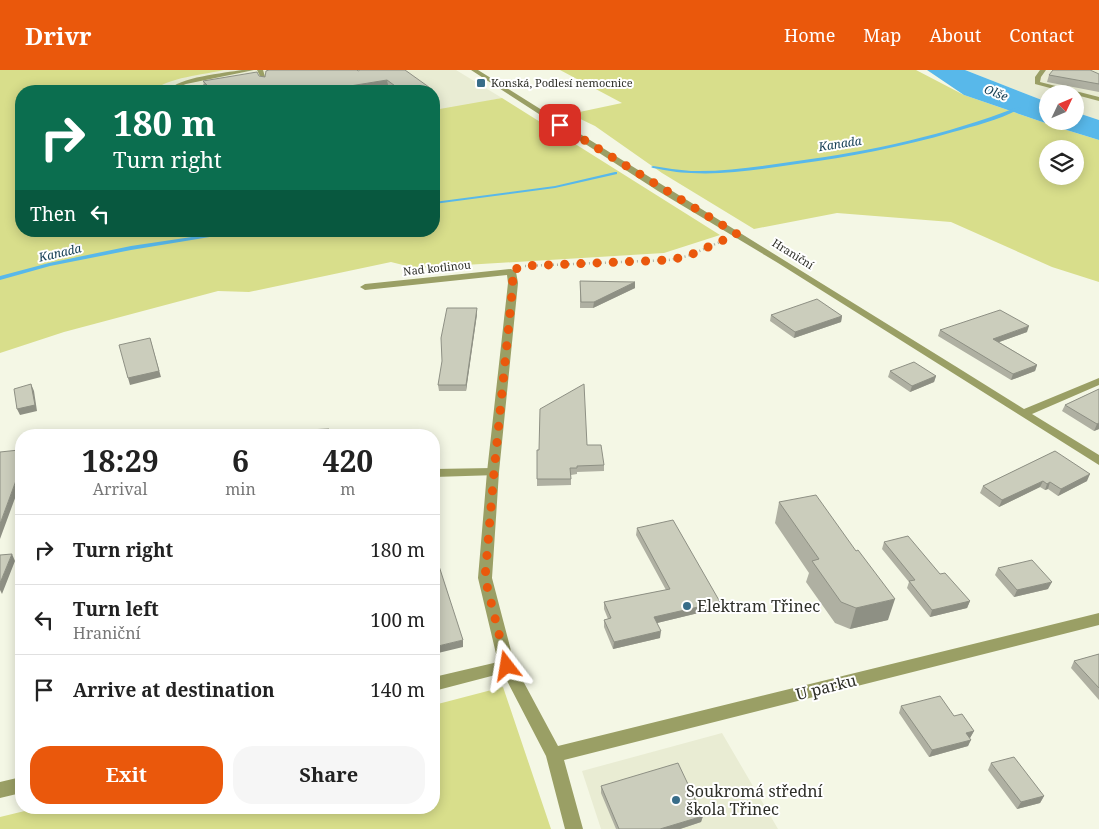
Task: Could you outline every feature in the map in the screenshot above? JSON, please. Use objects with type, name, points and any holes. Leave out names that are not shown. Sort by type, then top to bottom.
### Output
[{"type":"street","name":"Hraniční","points":[[474,70],[1099,461]]},
{"type":"street","name":"Nad kotlinou","points":[[365,287],[511,272]]},
{"type":"street","points":[[511,272],[513,283],[485,578],[507,666],[554,755],[574,829]]},
{"type":"street","points":[[1024,413],[1099,381]]},
{"type":"street","name":"U parku","points":[[554,755],[1099,620]]},
{"type":"street","points":[[440,683],[507,666]]},
{"type":"street","points":[[0,790],[15,786]]},
{"type":"lane","points":[[178,85],[184,82],[251,70]]},
{"type":"lane","points":[[260,70],[264,78]]},
{"type":"lane","points":[[1043,70],[1038,73],[1037,82],[1052,88],[1099,99]]},
{"type":"lane","points":[[440,473],[494,472]]},
{"type":"path","points":[[511,272],[521,266],[669,260],[688,256],[737,234]]},
{"type":"shaded area","points":[[108,70],[456,70],[502,98],[440,111],[440,85],[119,85]]},
{"type":"shaded area","points":[[965,70],[1099,70],[1099,120],[1084,115],[1084,85],[1039,85],[1039,99]]},
{"type":"shaded area","name":"Soukromá střední škola Třinec","points":[[722,733],[778,829],[601,829],[582,771]]},
{"type":"green space","points":[[0,70],[224,70],[187,77],[164,85],[15,85],[15,237],[440,237],[440,109],[502,98],[720,235],[664,253],[415,268],[391,262],[249,292],[218,291],[64,332],[0,353]]},
{"type":"green space","points":[[560,70],[916,70],[964,95],[1039,121],[1039,130],[1066,130],[1099,140],[1099,282],[1052,267],[951,222],[837,213],[754,229],[662,173],[595,126],[570,114],[622,103]]},
{"type":"green space","points":[[503,687],[551,829],[0,829],[0,817],[15,813],[440,814],[440,703]]},
{"type":"water","name":"Olše","points":[[927,70],[965,70],[1039,99],[1039,121],[964,95]]},
{"type":"water","points":[[1084,115],[1099,120],[1099,140],[1066,130],[1084,130]]},
{"type":"building","points":[[405,70],[426,85],[394,85],[387,80],[356,85],[207,85],[203,81],[257,72],[259,76],[265,77],[266,71]]},
{"type":"building","points":[[1053,70],[1090,70],[1099,74],[1099,84],[1049,75]]},
{"type":"building","points":[[580,281],[635,282],[594,302],[581,302]]},
{"type":"building","points":[[817,299],[842,316],[795,332],[771,315]]},
{"type":"building","points":[[447,308],[477,308],[466,385],[438,385],[442,361],[441,338]]},
{"type":"building","points":[[1000,310],[1029,326],[993,339],[1037,365],[1013,374],[940,330]]},
{"type":"building","points":[[150,338],[159,371],[128,378],[119,345]]},
{"type":"building","points":[[914,362],[936,376],[912,386],[890,371]]},
{"type":"building","points":[[31,384],[35,405],[17,409],[14,389]]},
{"type":"building","points":[[584,384],[587,445],[601,445],[604,465],[570,468],[571,479],[537,479],[540,409]]},
{"type":"building","points":[[1099,389],[1099,423],[1097,424],[1065,405]]},
{"type":"building","points":[[15,450],[15,483],[0,524],[0,452]]},
{"type":"building","points":[[1055,451],[1090,474],[1061,489],[1050,482],[1047,484],[1043,481],[1002,500],[983,486]]},
{"type":"building","points":[[816,495],[856,551],[858,550],[895,599],[856,608],[841,602],[812,561],[819,559],[779,502]]},
{"type":"building","points":[[673,520],[720,602],[654,617],[661,631],[614,642],[604,620],[611,618],[604,602],[670,589],[637,528]]},
{"type":"building","points":[[908,536],[940,574],[945,573],[970,601],[932,610],[909,581],[915,580],[884,542]]},
{"type":"building","points":[[12,554],[0,583],[0,555]]},
{"type":"building","points":[[1032,560],[1052,582],[1017,590],[998,568]]},
{"type":"building","points":[[440,569],[463,640],[440,646]]},
{"type":"building","points":[[1099,654],[1099,688],[1074,661]]},
{"type":"building","points":[[940,696],[954,716],[962,714],[974,731],[966,733],[971,740],[932,750],[901,706]]},
{"type":"building","points":[[1014,757],[1044,796],[1021,802],[991,763]]},
{"type":"building","points":[[678,763],[703,816],[660,829],[619,829],[601,786]]},
{"type":"waterway","name":"Kanada","points":[[653,167],[690,172],[709,172],[766,167],[836,157],[942,134],[968,127],[1019,108]]},
{"type":"waterway","name":"Kanada","points":[[440,202],[555,187],[615,173]]},
{"type":"waterway","name":"Kanada","points":[[0,278],[49,265],[131,248],[204,237]]},
{"type":"place","name":"Konská, Podlesí nemocnice","points":[[481,83]]},
{"type":"place","name":"Elektram Třinec","points":[[687,606]]},
{"type":"place","name":"Soukromá střední škola Třinec","points":[[676,800]]},
{"type":"route","points":[[507,666],[485,578],[513,283],[511,272],[521,266],[669,260],[688,256],[737,234],[661,189],[560,125]]}]
